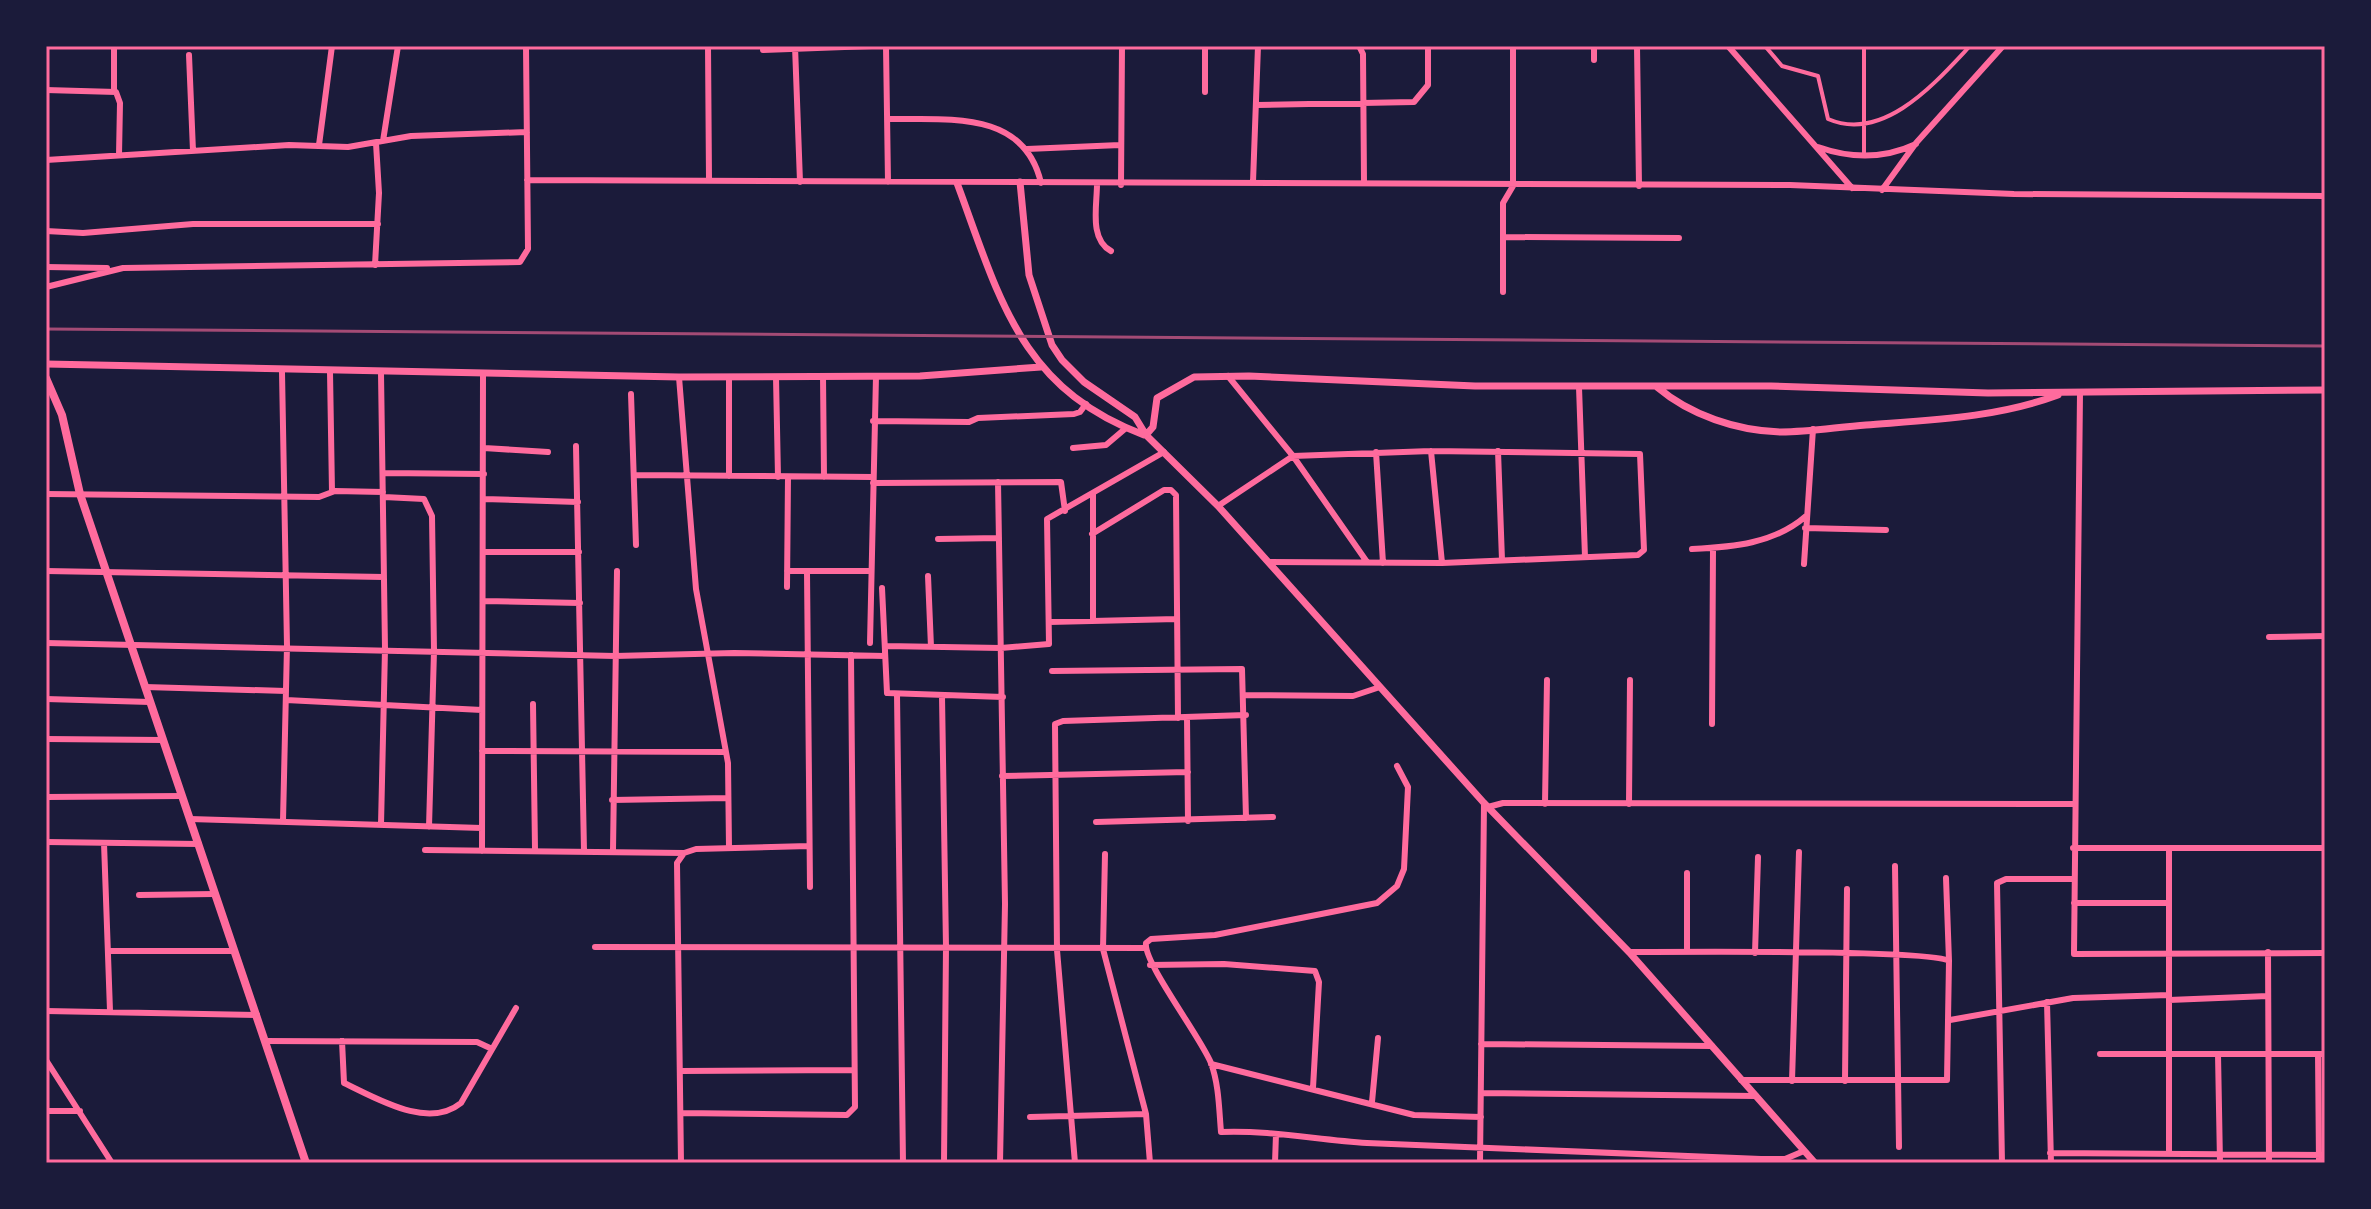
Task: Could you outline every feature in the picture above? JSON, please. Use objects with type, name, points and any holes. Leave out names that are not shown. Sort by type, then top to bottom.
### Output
[{"type":"main road","points":[[46,378],[62,415],[80,494],[306,1163]]},
{"type":"street","points":[[114,46],[114,91],[120,103],[119,155]]},
{"type":"street","points":[[319,145],[332,46]]},
{"type":"street","points":[[375,265],[380,142],[398,46]]},
{"type":"street","points":[[46,267],[520,262],[528,249],[526,46]]},
{"type":"street","points":[[708,46],[709,180]]},
{"type":"street","points":[[763,50],[872,46]]},
{"type":"street","points":[[886,46],[888,182]]},
{"type":"street","points":[[1121,185],[1122,46]]},
{"type":"street","points":[[1205,46],[1205,92]]},
{"type":"street","points":[[1253,182],[1258,46]]},
{"type":"street","points":[[1359,46],[1363,54],[1364,183]]},
{"type":"street","points":[[1257,105],[1406,103],[1420,99],[1428,85],[1428,46]]},
{"type":"street","points":[[1503,292],[1503,203],[1513,186],[1513,46]]},
{"type":"street","points":[[1594,46],[1594,60]]},
{"type":"street","points":[[1637,46],[1639,186]]},
{"type":"street","points":[[1728,46],[1853,189]]},
{"type":"street","points":[[1765,46],[1782,66],[1818,76],[1828,119],[1864,121],[1893,114],[1909,105],[1970,46]]},
{"type":"street","points":[[1864,46],[1864,156]]},
{"type":"street","points":[[1882,190],[1916,143],[2003,46]]},
{"type":"street","points":[[795,47],[800,182]]},
{"type":"street","points":[[189,55],[193,151]]},
{"type":"street","points":[[46,90],[114,91]]},
{"type":"street","points":[[887,119],[957,120],[1005,129],[1027,149],[1037,165],[1041,183]]},
{"type":"street","points":[[46,160],[319,145],[348,147],[427,135],[527,132]]},
{"type":"street","points":[[1815,146],[1864,156],[1887,155],[1916,143]]},
{"type":"street","points":[[1027,149],[1120,145]]},
{"type":"street","points":[[527,180],[1121,185],[1253,182],[1513,186],[1790,185],[1882,190],[2325,196]]},
{"type":"street","points":[[1020,182],[1029,275],[1052,345],[1084,382],[1135,417],[1146,435],[1218,506],[1486,805],[1629,952],[1815,1163]]},
{"type":"street","points":[[957,183],[1018,338],[1041,367],[1086,404],[1126,428],[1146,435]]},
{"type":"street","points":[[1097,184],[1096,236],[1102,246],[1111,251]]},
{"type":"street","points":[[46,231],[74,234],[193,224],[378,224]]},
{"type":"street","points":[[1503,237],[1679,238]]},
{"type":"street","points":[[46,287],[123,268]]},
{"type":"street","points":[[46,364],[282,372],[679,377],[876,376],[1041,367]]},
{"type":"street","points":[[282,372],[287,646],[283,821]]},
{"type":"street","points":[[330,372],[332,492]]},
{"type":"street","points":[[381,373],[385,649],[381,825]]},
{"type":"street","points":[[482,851],[483,375]]},
{"type":"street","points":[[823,376],[824,477]]},
{"type":"street","points":[[870,643],[876,376]]},
{"type":"street","points":[[1228,376],[1293,456],[1367,563]]},
{"type":"street","points":[[679,377],[696,589],[726,752],[729,848]]},
{"type":"street","points":[[729,377],[729,476]]},
{"type":"street","points":[[776,377],[778,477]]},
{"type":"street","points":[[1146,435],[1153,427],[1154,402],[1177,384],[1194,377],[1579,387],[2063,393],[2325,390]]},
{"type":"street","points":[[1579,387],[1585,557]]},
{"type":"street","points":[[1657,387],[1673,400],[1715,420],[1780,432],[1955,418],[2027,406],[2063,393]]},
{"type":"street","points":[[2080,393],[2073,848],[2075,955],[2325,953]]},
{"type":"street","points":[[631,394],[636,545]]},
{"type":"street","points":[[873,421],[969,422],[978,418],[1074,414],[1086,404]]},
{"type":"street","points":[[1073,448],[1106,445],[1126,428]]},
{"type":"street","points":[[1804,564],[1813,429]]},
{"type":"street","points":[[576,446],[584,851]]},
{"type":"street","points":[[484,448],[548,452]]},
{"type":"street","points":[[1218,506],[1293,456],[1431,451],[1640,454],[1644,552],[1635,556],[1442,563],[1269,562]]},
{"type":"street","points":[[1431,451],[1442,563]]},
{"type":"street","points":[[1498,451],[1502,560]]},
{"type":"street","points":[[885,646],[1001,648],[1049,644],[1047,522],[1050,516],[1065,511],[1164,452]]},
{"type":"street","points":[[1376,452],[1383,563]]},
{"type":"street","points":[[383,473],[484,474]]},
{"type":"street","points":[[634,475],[1061,482],[1065,511]]},
{"type":"street","points":[[787,587],[788,477]]},
{"type":"street","points":[[998,482],[1003,697],[1000,1163]]},
{"type":"street","points":[[1092,534],[1164,490],[1173,492],[1177,500],[1178,718]]},
{"type":"street","points":[[46,494],[283,497],[323,496],[332,492],[424,499],[430,506],[434,651],[429,827]]},
{"type":"street","points":[[1093,494],[1093,621]]},
{"type":"street","points":[[484,499],[578,502]]},
{"type":"street","points":[[1692,549],[1746,545],[1787,530],[1806,516]]},
{"type":"street","points":[[1805,528],[1886,530]]},
{"type":"street","points":[[938,539],[999,538]]},
{"type":"street","points":[[1712,724],[1713,548]]},
{"type":"street","points":[[484,552],[579,552]]},
{"type":"street","points":[[46,571],[384,577]]},
{"type":"street","points":[[613,851],[617,571]]},
{"type":"street","points":[[787,571],[871,571]]},
{"type":"street","points":[[807,572],[810,887]]},
{"type":"street","points":[[928,576],[931,647]]},
{"type":"street","points":[[882,588],[887,693],[1003,697]]},
{"type":"street","points":[[484,601],[580,603]]},
{"type":"street","points":[[1049,622],[1177,619]]},
{"type":"street","points":[[2269,637],[2325,636]]},
{"type":"street","points":[[46,643],[287,646],[615,656],[885,656]]},
{"type":"street","points":[[681,1113],[847,1115],[855,1107],[851,655]]},
{"type":"street","points":[[1052,671],[1240,668],[1246,715],[1246,818]]},
{"type":"street","points":[[1545,804],[1547,680]]},
{"type":"street","points":[[1629,804],[1630,680]]},
{"type":"street","points":[[145,687],[286,691]]},
{"type":"street","points":[[1245,695],[1353,696],[1380,687]]},
{"type":"street","points":[[897,694],[903,1163]]},
{"type":"street","points":[[942,696],[946,947],[944,1163]]},
{"type":"street","points":[[46,699],[150,702]]},
{"type":"street","points":[[286,700],[482,710]]},
{"type":"street","points":[[533,704],[535,849]]},
{"type":"street","points":[[1075,1163],[1057,950],[1057,723],[1246,715]]},
{"type":"street","points":[[1187,717],[1188,821]]},
{"type":"street","points":[[46,739],[163,740]]},
{"type":"street","points":[[482,751],[726,752]]},
{"type":"street","points":[[1145,948],[1151,939],[1215,935],[1375,904],[1388,895],[1404,869],[1408,787],[1397,766]]},
{"type":"street","points":[[1002,776],[1188,772]]},
{"type":"street","points":[[46,797],[182,796]]},
{"type":"street","points":[[612,800],[728,798]]},
{"type":"street","points":[[1486,805],[2074,804]]},
{"type":"street","points":[[1480,1163],[1486,805]]},
{"type":"street","points":[[1096,822],[1273,817]]},
{"type":"street","points":[[190,819],[482,828]]},
{"type":"street","points":[[46,842],[199,844]]},
{"type":"street","points":[[104,843],[110,1011]]},
{"type":"street","points":[[425,850],[684,853],[696,849],[809,846]]},
{"type":"street","points":[[2073,848],[2325,848]]},
{"type":"street","points":[[2169,848],[2169,1154]]},
{"type":"street","points":[[1792,1081],[1799,852]]},
{"type":"street","points":[[681,1163],[676,868],[684,853]]},
{"type":"street","points":[[1105,854],[1103,949],[1146,1114],[1150,1163]]},
{"type":"street","points":[[1755,953],[1758,857]]},
{"type":"street","points":[[1895,866],[1899,1147]]},
{"type":"street","points":[[1687,873],[1687,952]]},
{"type":"street","points":[[1741,1080],[1938,1082],[1949,1078],[1946,878]]},
{"type":"street","points":[[2002,1163],[1998,881],[2073,879]]},
{"type":"street","points":[[1845,1081],[1847,889]]},
{"type":"street","points":[[139,895],[215,894]]},
{"type":"street","points":[[2074,903],[2169,903]]},
{"type":"street","points":[[595,947],[1145,948]]},
{"type":"street","points":[[1145,948],[1150,965],[1174,997],[1211,1063],[1218,1092],[1221,1132],[1252,1130],[1355,1143],[1480,1145],[1761,1159],[1785,1159],[1804,1151]]},
{"type":"street","points":[[108,951],[234,951]]},
{"type":"street","points":[[1629,952],[1937,956],[1949,961]]},
{"type":"street","points":[[2268,952],[2269,1159]]},
{"type":"street","points":[[1150,965],[1224,964],[1315,971],[1319,982],[1313,1088]]},
{"type":"street","points":[[1950,1020],[2047,1002],[2268,996]]},
{"type":"street","points":[[2047,1002],[2051,1163]]},
{"type":"street","points":[[342,1041],[344,1083],[406,1111],[454,1109],[466,1096],[490,1048],[516,1008]]},
{"type":"street","points":[[46,1011],[257,1015]]},
{"type":"street","points":[[1372,1102],[1378,1038]]},
{"type":"street","points":[[265,1041],[477,1042],[490,1048]]},
{"type":"street","points":[[1481,1044],[1712,1046]]},
{"type":"street","points":[[2050,1153],[2321,1158],[2321,1054],[2100,1054]]},
{"type":"street","points":[[2218,1054],[2220,1163]]},
{"type":"street","points":[[46,1060],[112,1163]]},
{"type":"street","points":[[1211,1063],[1428,1117],[1481,1117]]},
{"type":"street","points":[[681,1071],[854,1070]]},
{"type":"street","points":[[1481,1093],[1756,1096]]},
{"type":"street","points":[[46,1111],[80,1111]]},
{"type":"street","points":[[1030,1117],[1146,1114]]},
{"type":"street","points":[[1275,1163],[1276,1134]]},
{"type":"railway","points":[[46,329],[2325,346]]}]
